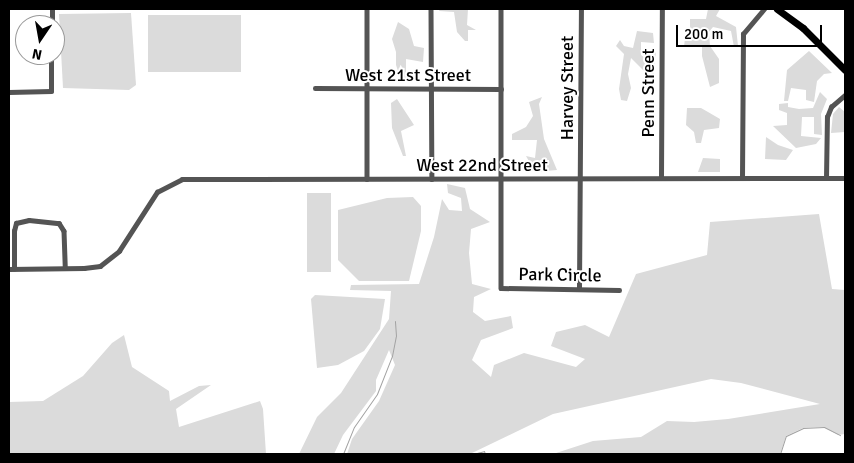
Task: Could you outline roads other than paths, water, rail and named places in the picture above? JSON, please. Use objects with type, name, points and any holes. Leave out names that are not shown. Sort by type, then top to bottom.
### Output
[{"type":"highway","points":[[777,9],[803,28],[845,70]]},
{"type":"street","points":[[367,9],[367,179]]},
{"type":"street","points":[[431,9],[432,179]]},
{"type":"street","points":[[501,9],[501,179]]},
{"type":"street","name":"Harvey Street","points":[[579,288],[580,9]]},
{"type":"street","name":"Penn Street","points":[[661,177],[662,9]]},
{"type":"street","points":[[742,178],[744,34],[764,9]]},
{"type":"street","points":[[9,92],[51,91],[51,65]]},
{"type":"street","name":"West 21st Street","points":[[315,88],[501,89]]},
{"type":"street","points":[[826,178],[827,117],[831,107],[845,95]]},
{"type":"street","name":"West 22nd Street","points":[[11,269],[95,267],[111,259],[127,239],[157,192],[182,179],[845,178]]},
{"type":"street","name":"Park Circle","points":[[501,179],[501,288],[619,290]]},
{"type":"street","points":[[11,269],[16,223],[29,220],[59,223],[64,231],[64,268]]},
{"type":"waterway","points":[[343,454],[354,427],[377,394],[392,356],[396,336],[395,321]]},
{"type":"waterway","points":[[780,454],[786,436],[803,428],[824,427],[840,435]]},
{"type":"waterway","points":[[473,454],[484,451],[485,454]]}]
